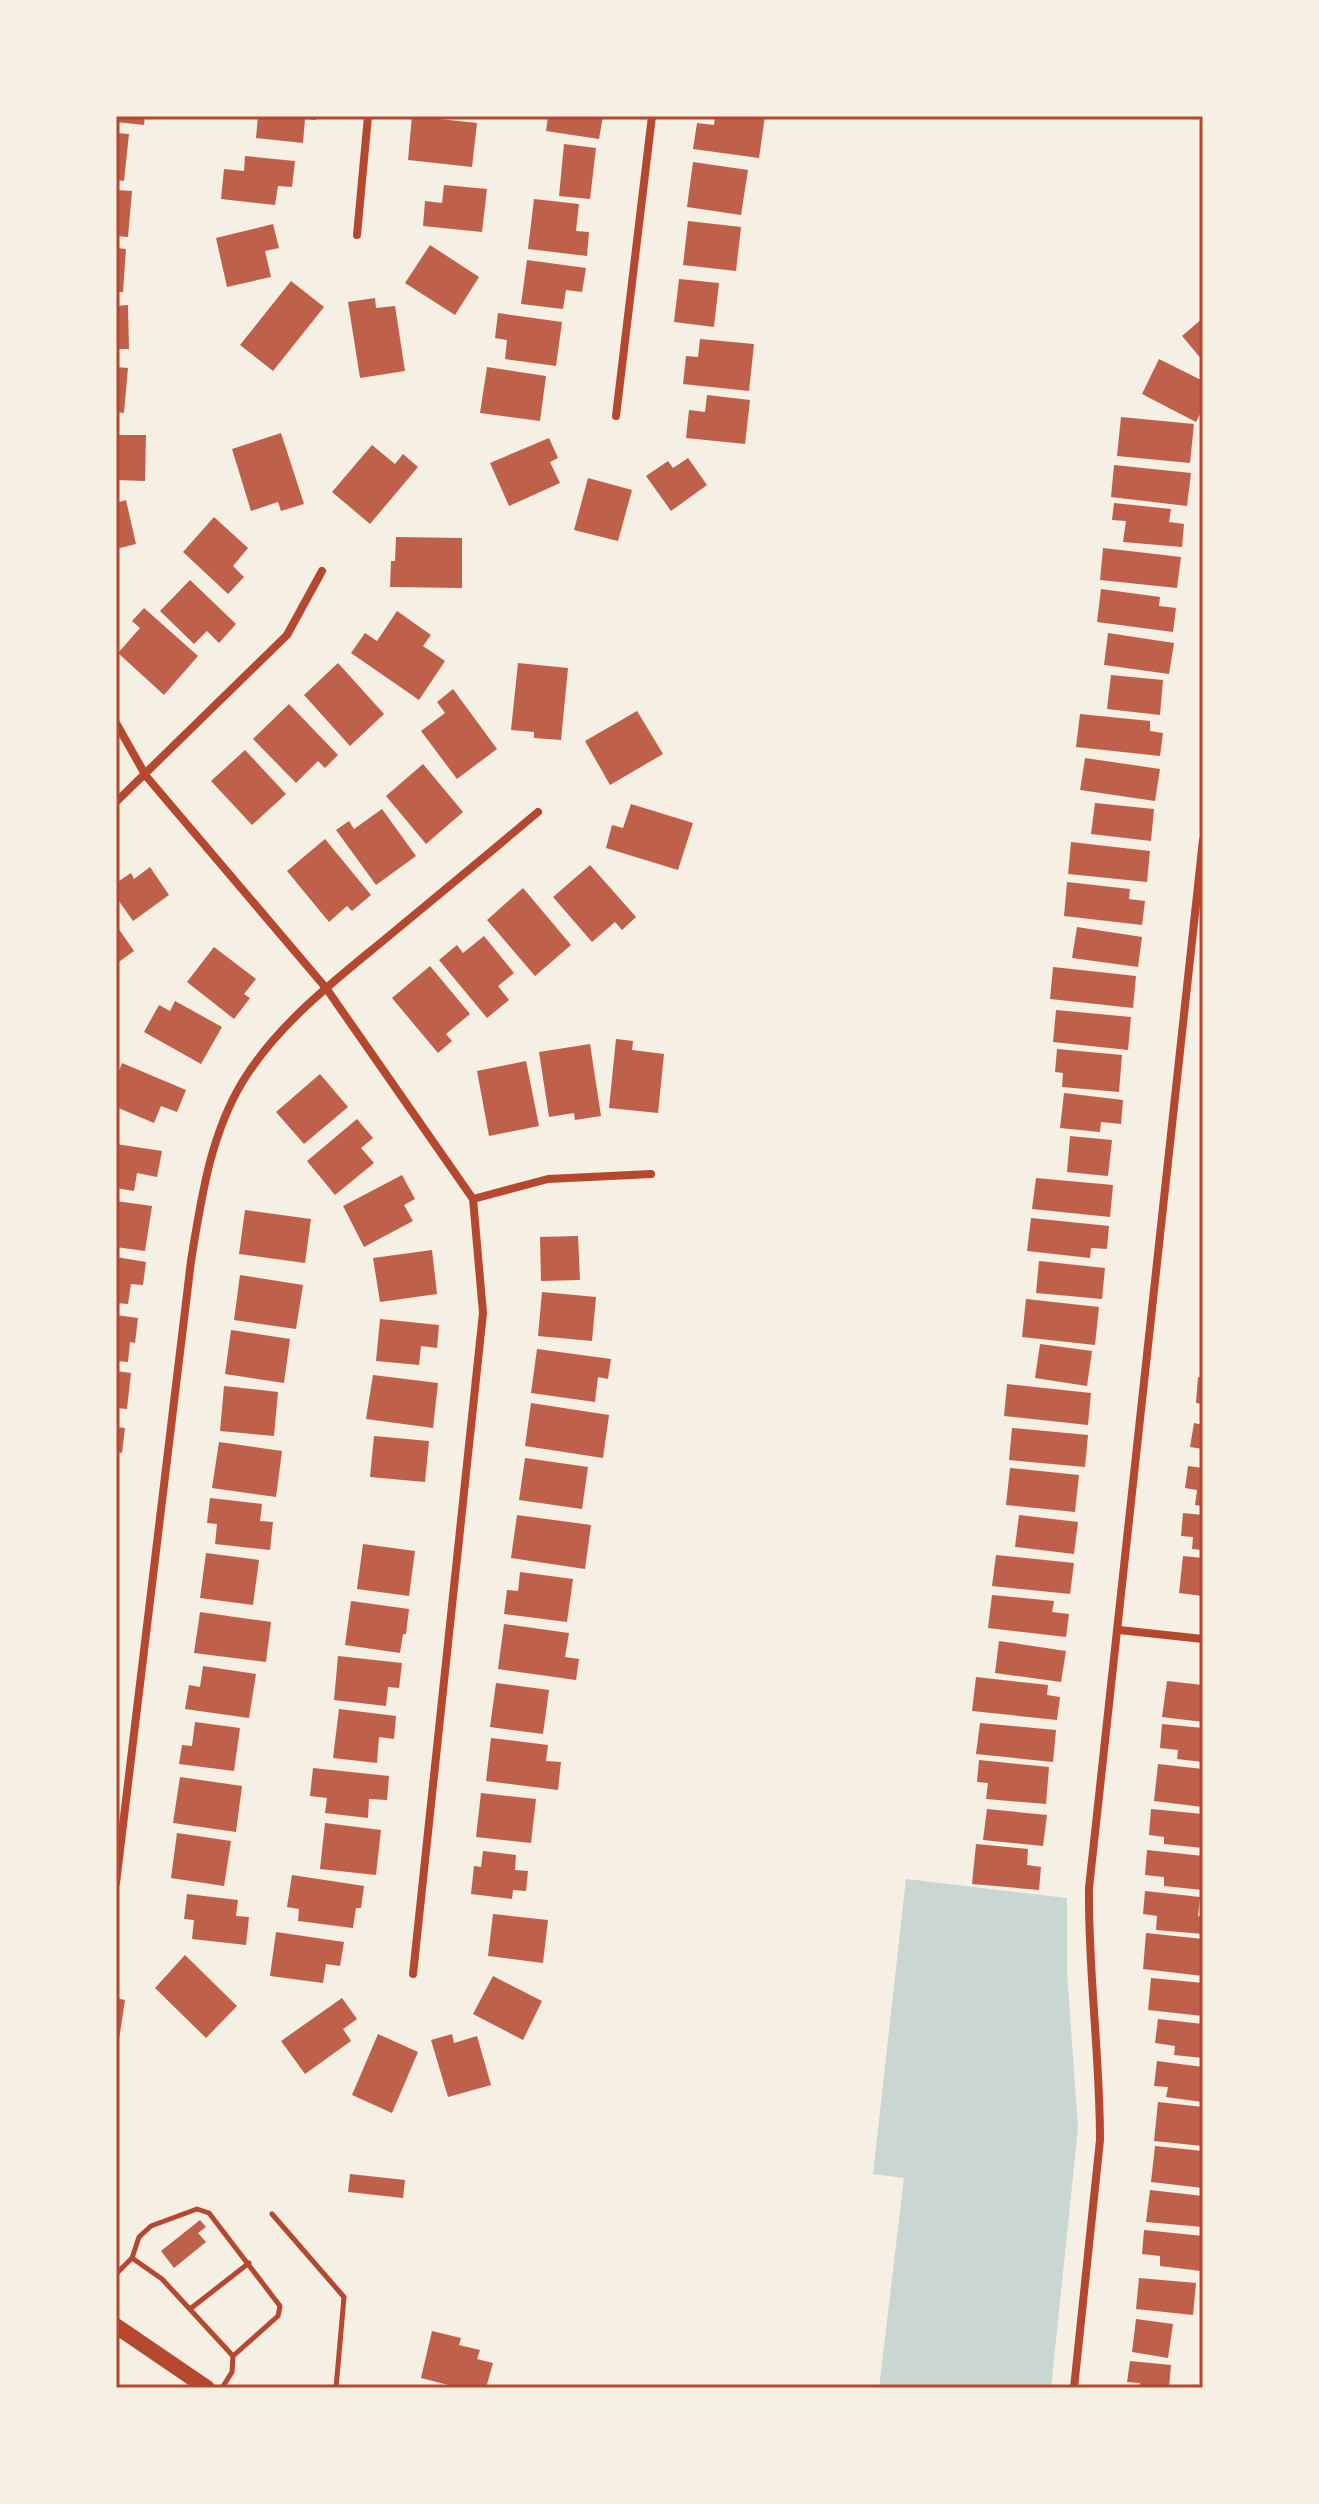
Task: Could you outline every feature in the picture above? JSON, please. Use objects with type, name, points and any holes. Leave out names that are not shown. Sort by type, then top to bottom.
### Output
[{"type":"main road","points":[[116,2326],[207,2388]]},
{"type":"street","points":[[357,235],[368,116]]},
{"type":"street","points":[[616,416],[652,116]]},
{"type":"street","points":[[116,802],[287,635],[322,571]]},
{"type":"street","points":[[116,723],[146,776],[326,988],[473,1199],[483,1313],[413,1974]]},
{"type":"street","points":[[116,1883],[189,1276],[205,1179],[227,1116],[243,1081],[284,1028],[326,988],[538,812]]},
{"type":"street","points":[[1074,2388],[1100,2140],[1100,2099],[1089,1954],[1089,1888],[1203,840]]},
{"type":"street","points":[[473,1199],[548,1179],[651,1174]]},
{"type":"street","points":[[1119,1630],[1203,1639]]},
{"type":"lane","points":[[116,2274],[132,2258],[139,2237],[151,2226],[197,2209],[209,2213],[280,2306],[278,2316],[233,2356],[232,2372],[222,2388]]},
{"type":"lane","points":[[272,2214],[344,2297],[336,2388]]},
{"type":"lane","points":[[132,2258],[162,2279],[233,2356]]},
{"type":"lane","points":[[190,2309],[249,2263]]},
{"type":"shaded area","points":[[906,1879],[1067,1898],[1067,1972],[1078,2128],[1051,2388],[879,2388],[904,2178],[873,2174]]},
{"type":"building","points":[[116,116],[145,116],[144,125],[116,122]]},
{"type":"building","points":[[258,116],[316,116],[316,120],[305,119],[303,143],[256,138]]},
{"type":"building","points":[[412,116],[477,123],[472,167],[408,160]]},
{"type":"building","points":[[548,116],[603,116],[599,139],[546,131]]},
{"type":"building","points":[[715,116],[765,116],[759,158],[693,149],[697,123],[714,125]]},
{"type":"building","points":[[116,133],[129,134],[124,181],[116,180]]},
{"type":"building","points":[[564,144],[596,148],[590,199],[559,196]]},
{"type":"building","points":[[245,156],[295,161],[292,187],[278,186],[275,205],[221,199],[224,169],[244,171]]},
{"type":"building","points":[[693,162],[748,170],[741,215],[687,207]]},
{"type":"building","points":[[444,185],[487,189],[482,232],[423,226],[425,201],[442,203]]},
{"type":"building","points":[[116,190],[132,191],[128,237],[116,236]]},
{"type":"building","points":[[534,199],[579,204],[576,231],[589,232],[587,256],[528,249]]},
{"type":"building","points":[[688,221],[741,227],[736,271],[683,265]]},
{"type":"building","points":[[273,224],[279,248],[265,251],[271,277],[227,287],[216,238]]},
{"type":"building","points":[[430,245],[479,277],[455,315],[405,283]]},
{"type":"building","points":[[116,248],[126,249],[123,292],[116,292]]},
{"type":"building","points":[[527,260],[586,268],[582,292],[566,290],[563,309],[521,304]]},
{"type":"building","points":[[679,279],[719,283],[714,327],[674,322]]},
{"type":"building","points":[[291,281],[324,307],[273,371],[240,345]]},
{"type":"building","points":[[375,298],[376,308],[395,306],[405,371],[360,378],[348,302]]},
{"type":"building","points":[[128,305],[129,349],[116,349],[116,306]]},
{"type":"building","points":[[498,313],[562,322],[556,366],[505,359],[507,340],[495,338]]},
{"type":"building","points":[[1203,318],[1203,361],[1182,336]]},
{"type":"building","points":[[700,339],[754,344],[749,391],[683,384],[686,356],[698,357]]},
{"type":"building","points":[[1159,359],[1203,381],[1203,408],[1196,422],[1142,394]]},
{"type":"building","points":[[116,367],[128,368],[124,413],[116,412]]},
{"type":"building","points":[[487,367],[546,376],[540,421],[480,413]]},
{"type":"building","points":[[707,395],[750,400],[745,444],[686,438],[689,410],[705,412]]},
{"type":"building","points":[[1121,417],[1194,424],[1190,463],[1117,456]]},
{"type":"building","points":[[281,433],[304,504],[281,511],[278,502],[251,511],[232,449]]},
{"type":"building","points":[[116,435],[146,435],[145,481],[116,480]]},
{"type":"building","points":[[549,438],[558,458],[550,462],[560,483],[509,506],[490,463]]},
{"type":"building","points":[[372,445],[395,464],[403,454],[418,467],[370,524],[332,492]]},
{"type":"building","points":[[688,458],[707,485],[671,511],[646,476],[668,461],[673,468]]},
{"type":"building","points":[[1114,465],[1191,473],[1187,506],[1111,497]]},
{"type":"building","points":[[588,478],[632,490],[618,541],[574,530]]},
{"type":"building","points":[[126,500],[136,544],[116,549],[116,503]]},
{"type":"building","points":[[1114,503],[1171,509],[1169,522],[1184,524],[1182,547],[1123,542],[1126,521],[1112,520]]},
{"type":"building","points":[[214,517],[248,548],[233,566],[244,577],[228,594],[183,552]]},
{"type":"building","points":[[396,537],[462,538],[462,588],[390,587]]},
{"type":"building","points":[[1103,548],[1181,557],[1177,588],[1100,580]]},
{"type":"building","points":[[190,580],[236,624],[219,643],[207,631],[194,644],[160,611]]},
{"type":"building","points":[[1101,589],[1160,597],[1159,606],[1176,608],[1173,632],[1097,622]]},
{"type":"building","points":[[144,608],[198,656],[164,695],[118,653],[140,628],[132,621]]},
{"type":"building","points":[[397,611],[431,635],[423,646],[445,661],[419,700],[351,653],[365,633],[377,641]]},
{"type":"building","points":[[1108,633],[1174,643],[1169,674],[1104,665]]},
{"type":"building","points":[[338,663],[384,714],[350,746],[304,695]]},
{"type":"building","points":[[518,663],[568,668],[561,740],[534,738],[534,732],[511,730]]},
{"type":"building","points":[[1111,675],[1163,680],[1160,715],[1107,709]]},
{"type":"building","points":[[453,689],[497,749],[457,779],[421,731],[445,713],[437,702]]},
{"type":"building","points":[[289,704],[338,755],[325,768],[318,761],[296,783],[253,739]]},
{"type":"building","points":[[637,711],[663,754],[610,785],[585,741]]},
{"type":"building","points":[[1080,714],[1150,721],[1150,731],[1163,733],[1160,756],[1076,747]]},
{"type":"building","points":[[245,750],[286,794],[252,825],[211,781]]},
{"type":"building","points":[[1085,758],[1160,769],[1155,801],[1080,790]]},
{"type":"building","points":[[423,764],[463,812],[426,844],[386,796]]},
{"type":"building","points":[[1095,803],[1154,809],[1151,841],[1091,834]]},
{"type":"building","points":[[631,804],[693,823],[678,870],[606,848],[612,825],[623,828]]},
{"type":"building","points":[[382,809],[416,856],[376,885],[336,830],[349,821],[354,829]]},
{"type":"building","points":[[325,839],[371,895],[352,911],[347,906],[329,922],[287,871]]},
{"type":"building","points":[[1071,842],[1150,851],[1147,882],[1068,874]]},
{"type":"building","points":[[590,865],[636,917],[622,930],[615,922],[592,942],[553,897]]},
{"type":"building","points":[[150,867],[169,895],[133,921],[116,897],[116,883],[131,873],[134,879]]},
{"type":"building","points":[[1067,882],[1130,889],[1129,899],[1145,901],[1142,925],[1064,916]]},
{"type":"building","points":[[523,888],[571,945],[535,976],[487,920]]},
{"type":"building","points":[[116,925],[134,951],[116,964]]},
{"type":"building","points":[[1077,927],[1142,937],[1138,967],[1072,958]]},
{"type":"building","points":[[484,936],[514,973],[498,986],[509,1000],[487,1018],[439,960],[457,945],[463,953]]},
{"type":"building","points":[[214,947],[256,979],[244,994],[250,998],[234,1019],[187,982]]},
{"type":"building","points":[[430,966],[470,1014],[446,1034],[452,1041],[438,1053],[392,998]]},
{"type":"building","points":[[1053,967],[1136,976],[1133,1008],[1050,999]]},
{"type":"building","points":[[175,1001],[222,1027],[201,1064],[144,1032],[159,1005],[170,1011]]},
{"type":"building","points":[[1056,1010],[1131,1017],[1128,1050],[1053,1042]]},
{"type":"building","points":[[616,1039],[633,1041],[632,1050],[664,1054],[658,1113],[609,1108]]},
{"type":"building","points":[[590,1044],[601,1116],[575,1120],[574,1113],[549,1117],[539,1052]]},
{"type":"building","points":[[1057,1049],[1122,1055],[1119,1092],[1062,1087],[1063,1073],[1055,1072]]},
{"type":"building","points":[[526,1061],[539,1126],[489,1136],[477,1071]]},
{"type":"building","points":[[122,1063],[186,1090],[177,1112],[161,1106],[154,1123],[116,1107],[116,1079]]},
{"type":"building","points":[[320,1074],[348,1107],[304,1144],[276,1112]]},
{"type":"building","points":[[1064,1093],[1123,1100],[1121,1124],[1101,1122],[1100,1132],[1060,1128]]},
{"type":"building","points":[[357,1119],[373,1138],[361,1148],[374,1163],[335,1195],[307,1161]]},
{"type":"building","points":[[1070,1136],[1112,1140],[1108,1176],[1067,1172]]},
{"type":"building","points":[[116,1144],[162,1151],[157,1177],[137,1173],[134,1191],[116,1188]]},
{"type":"building","points":[[402,1175],[415,1199],[404,1205],[413,1221],[364,1247],[343,1206]]},
{"type":"building","points":[[1036,1178],[1113,1185],[1110,1217],[1032,1209]]},
{"type":"building","points":[[116,1201],[152,1206],[145,1251],[116,1247]]},
{"type":"building","points":[[245,1210],[311,1219],[305,1263],[239,1254]]},
{"type":"building","points":[[1031,1218],[1109,1226],[1107,1249],[1091,1248],[1090,1258],[1027,1251]]},
{"type":"building","points":[[578,1236],[580,1280],[541,1281],[540,1237]]},
{"type":"building","points":[[432,1250],[437,1294],[380,1302],[373,1258]]},
{"type":"building","points":[[116,1257],[146,1262],[143,1285],[131,1284],[128,1304],[116,1303]]},
{"type":"building","points":[[1039,1261],[1105,1268],[1102,1299],[1036,1293]]},
{"type":"building","points":[[240,1275],[303,1285],[296,1329],[234,1320]]},
{"type":"building","points":[[542,1292],[596,1297],[592,1341],[538,1336]]},
{"type":"building","points":[[1026,1299],[1099,1307],[1095,1345],[1022,1337]]},
{"type":"building","points":[[116,1315],[138,1318],[135,1343],[130,1342],[128,1362],[116,1361]]},
{"type":"building","points":[[380,1319],[439,1325],[437,1348],[421,1346],[419,1365],[376,1361]]},
{"type":"building","points":[[231,1330],[290,1339],[284,1383],[225,1374]]},
{"type":"building","points":[[1040,1344],[1092,1351],[1087,1386],[1035,1378]]},
{"type":"building","points":[[537,1349],[611,1359],[608,1379],[598,1377],[595,1402],[531,1393]]},
{"type":"building","points":[[116,1371],[131,1373],[127,1409],[116,1408]]},
{"type":"building","points":[[373,1375],[438,1383],[433,1428],[366,1419]]},
{"type":"building","points":[[1198,1377],[1203,1378],[1203,1404],[1196,1403]]},
{"type":"building","points":[[1007,1384],[1091,1393],[1088,1425],[1004,1416]]},
{"type":"building","points":[[224,1386],[278,1392],[274,1436],[220,1431]]},
{"type":"building","points":[[531,1403],[609,1415],[603,1458],[525,1446]]},
{"type":"building","points":[[1194,1423],[1203,1425],[1203,1449],[1190,1447]]},
{"type":"building","points":[[116,1427],[125,1428],[122,1453],[116,1452]]},
{"type":"building","points":[[1012,1428],[1088,1435],[1085,1467],[1009,1460]]},
{"type":"building","points":[[374,1436],[429,1441],[425,1482],[370,1477]]},
{"type":"building","points":[[219,1442],[282,1451],[276,1497],[212,1488]]},
{"type":"building","points":[[525,1458],[588,1467],[582,1509],[519,1500]]},
{"type":"building","points":[[1188,1466],[1203,1468],[1203,1506],[1195,1505],[1197,1490],[1185,1488]]},
{"type":"building","points":[[1010,1468],[1079,1475],[1075,1512],[1006,1505]]},
{"type":"building","points":[[210,1498],[262,1504],[260,1521],[273,1522],[270,1550],[215,1544],[217,1524],[207,1523]]},
{"type":"building","points":[[1183,1513],[1203,1515],[1203,1550],[1192,1549],[1193,1537],[1181,1536]]},
{"type":"building","points":[[517,1515],[591,1525],[585,1569],[511,1558]]},
{"type":"building","points":[[1019,1515],[1078,1522],[1074,1554],[1015,1547]]},
{"type":"building","points":[[363,1544],[415,1551],[409,1596],[357,1589]]},
{"type":"building","points":[[206,1553],[259,1560],[253,1605],[200,1598]]},
{"type":"building","points":[[996,1555],[1074,1563],[1070,1594],[992,1586]]},
{"type":"building","points":[[1183,1556],[1203,1558],[1203,1596],[1179,1593]]},
{"type":"building","points":[[520,1572],[573,1579],[567,1622],[504,1614],[507,1590],[518,1591]]},
{"type":"building","points":[[992,1595],[1054,1601],[1052,1612],[1069,1614],[1066,1637],[988,1628]]},
{"type":"building","points":[[351,1601],[409,1609],[400,1653],[345,1645]]},
{"type":"building","points":[[200,1612],[271,1622],[266,1662],[194,1653]]},
{"type":"building","points":[[504,1624],[569,1633],[565,1657],[579,1659],[576,1680],[498,1669]]},
{"type":"building","points":[[999,1641],[1066,1651],[1061,1682],[995,1673]]},
{"type":"building","points":[[338,1656],[402,1663],[399,1688],[388,1687],[386,1706],[334,1700]]},
{"type":"building","points":[[203,1666],[256,1674],[249,1718],[185,1709],[189,1685],[200,1687]]},
{"type":"building","points":[[976,1677],[1048,1685],[1047,1695],[1060,1697],[1057,1720],[972,1711]]},
{"type":"building","points":[[1167,1681],[1203,1685],[1203,1722],[1162,1717]]},
{"type":"building","points":[[496,1683],[549,1690],[543,1734],[490,1727]]},
{"type":"building","points":[[339,1709],[396,1716],[394,1739],[379,1737],[377,1763],[333,1758]]},
{"type":"building","points":[[195,1722],[240,1728],[234,1771],[179,1764],[182,1745],[192,1746]]},
{"type":"building","points":[[980,1723],[1056,1730],[1053,1762],[976,1754]]},
{"type":"building","points":[[1162,1724],[1203,1728],[1203,1762],[1177,1759],[1178,1750],[1160,1748]]},
{"type":"building","points":[[491,1738],[548,1745],[546,1761],[561,1762],[558,1790],[486,1781]]},
{"type":"building","points":[[979,1760],[1049,1767],[1046,1804],[986,1799],[988,1783],[977,1782]]},
{"type":"building","points":[[1158,1764],[1203,1769],[1203,1807],[1154,1801]]},
{"type":"building","points":[[313,1768],[389,1776],[387,1800],[369,1799],[368,1818],[325,1813],[327,1798],[310,1796]]},
{"type":"building","points":[[180,1777],[242,1786],[236,1832],[173,1823]]},
{"type":"building","points":[[481,1793],[536,1799],[531,1843],[476,1837]]},
{"type":"building","points":[[987,1809],[1047,1815],[1043,1846],[983,1840]]},
{"type":"building","points":[[1151,1809],[1203,1814],[1203,1848],[1164,1844],[1164,1837],[1149,1835]]},
{"type":"building","points":[[325,1823],[381,1830],[376,1875],[320,1869]]},
{"type":"building","points":[[177,1833],[231,1841],[224,1886],[171,1878]]},
{"type":"building","points":[[976,1844],[1028,1849],[1027,1865],[1041,1867],[1039,1890],[972,1884]]},
{"type":"building","points":[[1147,1850],[1203,1856],[1203,1890],[1164,1886],[1164,1877],[1145,1875]]},
{"type":"building","points":[[483,1851],[516,1855],[515,1870],[528,1871],[526,1891],[513,1890],[512,1899],[471,1894],[474,1866],[481,1867]]},
{"type":"building","points":[[292,1875],[364,1886],[361,1908],[356,1908],[353,1928],[298,1921],[299,1909],[287,1907]]},
{"type":"building","points":[[1145,1891],[1200,1897],[1198,1916],[1203,1917],[1203,1934],[1156,1930],[1157,1916],[1143,1914]]},
{"type":"building","points":[[187,1894],[238,1900],[236,1916],[249,1917],[246,1945],[192,1939],[194,1920],[184,1919]]},
{"type":"building","points":[[493,1914],[548,1920],[543,1963],[488,1956]]},
{"type":"building","points":[[276,1932],[344,1942],[340,1966],[326,1964],[323,1983],[270,1976]]},
{"type":"building","points":[[1146,1933],[1203,1939],[1203,1976],[1143,1969]]},
{"type":"building","points":[[185,1955],[237,2006],[206,2038],[155,1988]]},
{"type":"building","points":[[493,1976],[542,2001],[523,2040],[473,2014]]},
{"type":"building","points":[[1151,1978],[1203,1983],[1203,2016],[1148,2010]]},
{"type":"building","points":[[116,1998],[125,2000],[118,2046],[116,2046]]},
{"type":"building","points":[[342,1998],[357,2019],[343,2029],[351,2041],[305,2074],[281,2041]]},
{"type":"building","points":[[1158,2019],[1203,2024],[1203,2058],[1174,2055],[1175,2046],[1155,2043]]},
{"type":"building","points":[[378,2034],[418,2052],[392,2113],[352,2095]]},
{"type":"building","points":[[452,2034],[454,2043],[477,2036],[491,2085],[448,2097],[431,2040]]},
{"type":"building","points":[[1157,2061],[1203,2067],[1202,2102],[1166,2097],[1168,2087],[1154,2086]]},
{"type":"building","points":[[1158,2102],[1203,2107],[1203,2146],[1154,2141]]},
{"type":"building","points":[[1155,2146],[1203,2151],[1203,2188],[1151,2182]]},
{"type":"building","points":[[350,2174],[405,2180],[403,2198],[348,2192]]},
{"type":"building","points":[[1150,2190],[1203,2196],[1203,2227],[1146,2222]]},
{"type":"building","points":[[200,2220],[206,2227],[198,2233],[206,2242],[174,2268],[161,2251]]},
{"type":"building","points":[[1144,2230],[1203,2236],[1201,2271],[1160,2266],[1160,2256],[1142,2254]]},
{"type":"building","points":[[1139,2278],[1196,2283],[1193,2315],[1136,2309]]},
{"type":"building","points":[[1136,2319],[1173,2324],[1168,2358],[1132,2352]]},
{"type":"building","points":[[432,2331],[461,2338],[459,2345],[480,2350],[477,2359],[493,2363],[486,2388],[460,2388],[421,2378]]},
{"type":"building","points":[[1130,2361],[1171,2365],[1169,2388],[1139,2388],[1140,2383],[1127,2382]]}]
